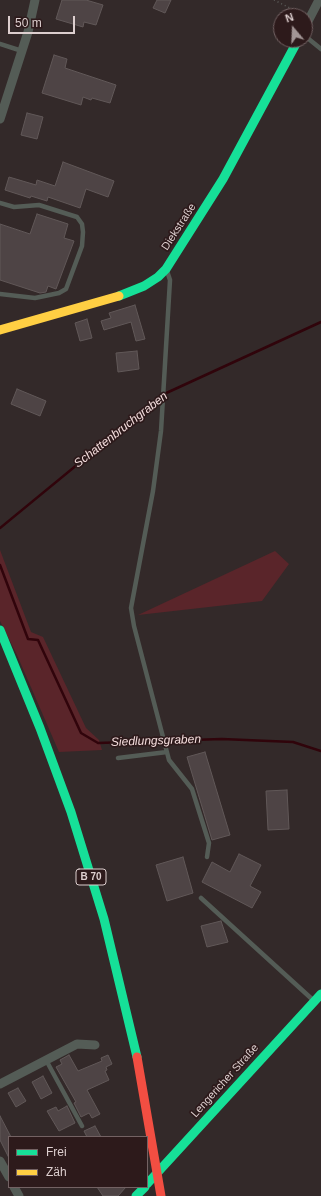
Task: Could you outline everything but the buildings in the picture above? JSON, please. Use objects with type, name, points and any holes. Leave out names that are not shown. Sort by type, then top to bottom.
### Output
[{"type":"main road","name":"Diekstraße","points":[[0,330],[120,296],[144,286],[158,277],[166,269],[223,178],[294,48]]},
{"type":"main road","name":"B 70","points":[[0,630],[72,812],[102,912],[140,1069],[161,1196]]},
{"type":"main road","name":"Lengericher Straße","points":[[148,1183],[318,998]]},
{"type":"main road","points":[[136,1196],[143,1188]]},
{"type":"street","points":[[0,119],[22,51],[35,0]]},
{"type":"street","points":[[313,12],[319,0]]},
{"type":"street","points":[[0,1084],[77,1044],[95,1045]]},
{"type":"street","points":[[0,1161],[8,1176]]},
{"type":"lane","points":[[313,42],[321,49]]},
{"type":"lane","points":[[0,44],[22,51]]},
{"type":"lane","points":[[0,203],[14,207],[39,205],[77,216],[82,224],[83,232],[82,246],[66,289],[35,298],[0,294]]},
{"type":"lane","points":[[166,269],[170,280],[164,400],[153,491],[131,608],[134,626],[169,760],[192,789],[209,843],[207,857]]},
{"type":"lane","points":[[118,758],[166,750]]},
{"type":"lane","points":[[201,898],[318,998]]},
{"type":"lane","points":[[46,1060],[82,1126]]},
{"type":"path","points":[[274,0],[290,8]]},
{"type":"shaded area","points":[[0,550],[31,632],[43,637],[86,728],[99,740],[102,750],[59,752],[17,655],[0,621]]},
{"type":"shaded area","points":[[275,551],[289,564],[262,601],[138,615]]},
{"type":"waterway","name":"Schattenbruchgraben","points":[[0,528],[162,395],[321,322]]},
{"type":"waterway","name":"Siedlungsgraben","points":[[0,565],[28,639],[38,640],[81,733],[98,743],[222,739],[293,742],[321,751]]},
{"type":"traffic: fast","points":[[119,296],[144,286],[158,277],[166,269],[223,179],[294,48]]},
{"type":"traffic: fast","points":[[0,630],[40,728],[71,812],[104,919],[137,1057]]},
{"type":"traffic: fast","points":[[148,1183],[321,994]]},
{"type":"traffic: fast","points":[[136,1196],[144,1188]]},
{"type":"traffic: slow","points":[[0,330],[119,296]]},
{"type":"traffic: jam","points":[[137,1057],[161,1196]]}]
